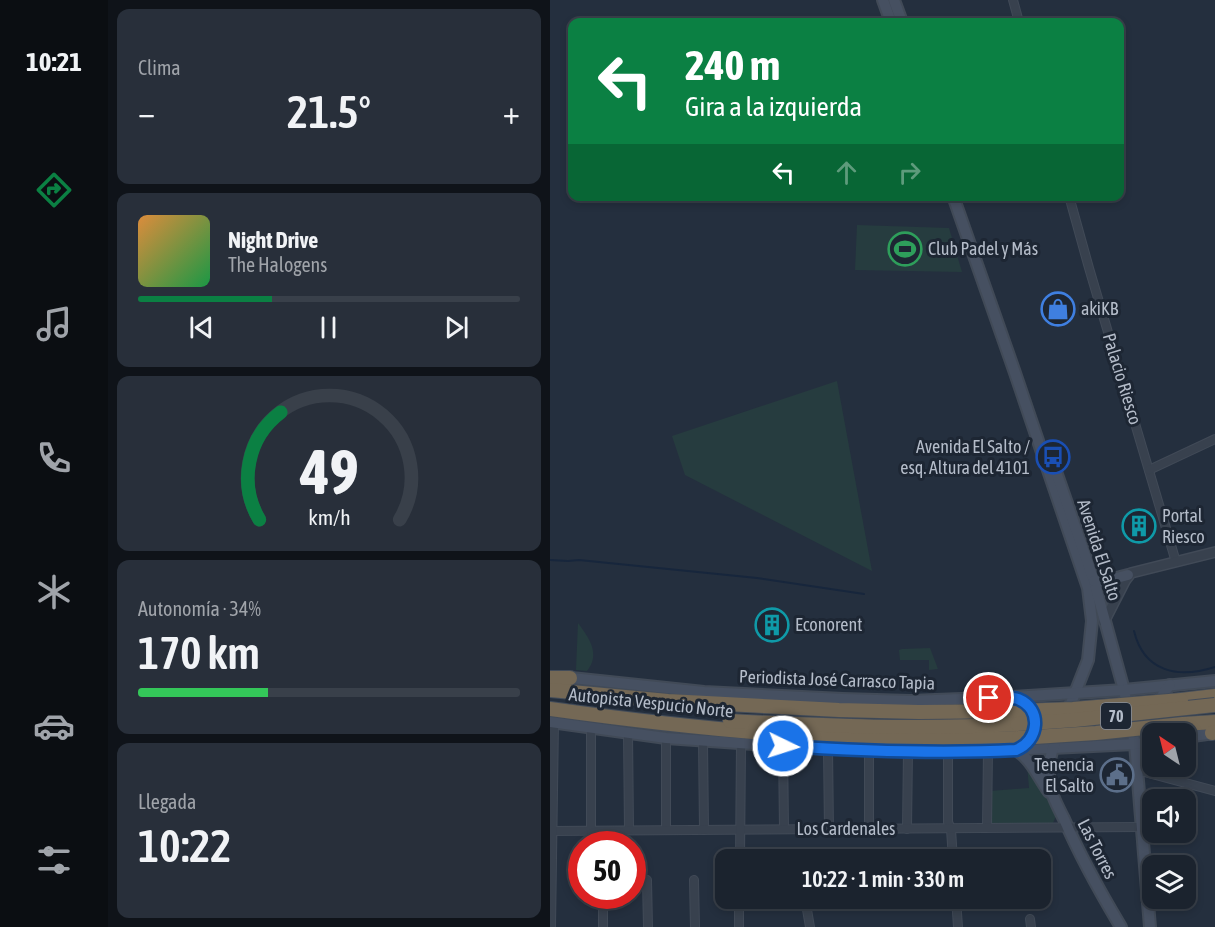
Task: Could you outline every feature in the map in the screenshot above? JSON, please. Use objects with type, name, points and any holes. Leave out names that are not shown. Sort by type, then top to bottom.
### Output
[{"type":"highway","points":[[550,677],[570,678]]},
{"type":"highway","name":"Autopista Vespucio Norte","points":[[550,690],[668,701],[1017,718],[1073,709],[1214,696]]},
{"type":"highway","name":"70","points":[[623,718],[811,726],[970,727],[1017,718],[1096,718],[1214,705]]},
{"type":"highway","name":"Autopista Vespucio Norte","points":[[552,718],[623,718],[726,730],[809,736],[1017,744],[1096,733],[1142,731]]},
{"type":"highway","name":"Autopista Vespucio Norte","points":[[1196,730],[1214,730]]},
{"type":"main road","points":[[883,0],[890,18]]},
{"type":"main road","points":[[894,0],[901,18]]},
{"type":"main road","name":"Avenida El Salto","points":[[955,201],[1088,588],[1092,621],[1088,660],[1052,749]]},
{"type":"main road","name":"Avenida El Salto","points":[[963,201],[1094,581],[1124,690],[1135,744],[1142,827]]},
{"type":"main road","points":[[1094,581],[1128,575]]},
{"type":"main road","points":[[1088,660],[1105,622]]},
{"type":"main road","name":"Periodista José Carrasco Tapia","points":[[570,678],[704,692],[939,701],[1124,690],[1214,681]]},
{"type":"main road","points":[[1160,723],[1158,713],[1160,698],[1170,685]]},
{"type":"main road","points":[[1012,697],[1029,707],[1035,722],[1032,738],[1023,747],[1017,744]]},
{"type":"main road","points":[[552,718],[591,727],[666,738],[869,751],[988,751],[1017,744],[1052,749],[1142,743]]},
{"type":"main road","points":[[1062,727],[1060,737],[1066,745],[1071,747]]},
{"type":"main road","points":[[1017,744],[1054,798]]},
{"type":"main road","name":"Las Torres","points":[[1052,749],[1049,774],[1054,798],[1093,877],[1121,927]]},
{"type":"main road","name":"Avenida El Salto","points":[[1143,843],[1150,927]]},
{"type":"street","points":[[1013,0],[1018,18]]},
{"type":"street","name":"Palacio Riesco","points":[[1070,201],[1176,562]]},
{"type":"street","points":[[1149,470],[1214,439]]},
{"type":"street","points":[[1105,622],[1128,575],[1214,552]]},
{"type":"street","points":[[551,927],[552,718]]},
{"type":"street","points":[[591,727],[591,831]]},
{"type":"street","points":[[628,732],[629,830]]},
{"type":"street","points":[[666,738],[666,830]]},
{"type":"street","points":[[703,741],[704,830]]},
{"type":"street","points":[[740,849],[741,744]]},
{"type":"street","points":[[783,746],[784,830]]},
{"type":"street","points":[[828,749],[829,829]]},
{"type":"street","points":[[868,829],[869,751]]},
{"type":"street","points":[[907,751],[907,829]]},
{"type":"street","points":[[948,751],[948,822],[953,849]]},
{"type":"street","points":[[987,828],[988,751]]},
{"type":"street","points":[[1137,770],[1214,792]]},
{"type":"street","name":"Los Cardenales","points":[[591,831],[1142,827]]},
{"type":"street","name":"Los Cardenales","points":[[552,831],[568,831]]},
{"type":"street","points":[[647,880],[648,927]]},
{"type":"street","points":[[694,880],[695,927]]},
{"type":"street","points":[[603,909],[603,927]]},
{"type":"street","points":[[739,909],[739,927]]},
{"type":"street","points":[[807,909],[810,927]]},
{"type":"street","points":[[957,909],[958,927]]},
{"type":"green space","name":"Club Padel y Más","points":[[857,225],[949,228],[962,272],[855,270]]},
{"type":"green space","points":[[837,381],[872,571],[685,475],[672,436]]},
{"type":"green space","points":[[578,623],[592,646],[593,658],[587,671],[576,670]]},
{"type":"green space","points":[[930,648],[938,669],[929,670],[929,660],[900,660],[899,650]]},
{"type":"green space","points":[[1027,765],[1057,814],[1053,823],[991,824],[990,791],[1029,788]]},
{"type":"waterway","points":[[550,560],[579,560],[757,578],[864,594]]},
{"type":"waterway","points":[[1134,631],[1146,656],[1154,664],[1164,669],[1188,672],[1215,667]]},
{"type":"place","name":"Club Padel y Más","points":[[905,249]]},
{"type":"place","name":"akiKB","points":[[1058,309]]},
{"type":"place","name":"Avenida El Salto / esq. Altura del 4101","points":[[1053,457]]},
{"type":"place","name":"Portal Riesco","points":[[1139,526]]},
{"type":"place","name":"Econorent","points":[[772,625]]},
{"type":"place","name":"Tenencia El Salto","points":[[1117,775]]},
{"type":"route","points":[[783,746],[869,751],[988,751],[1016,750],[1023,747],[1032,738],[1035,726],[1029,707],[1012,697],[989,698]]}]
